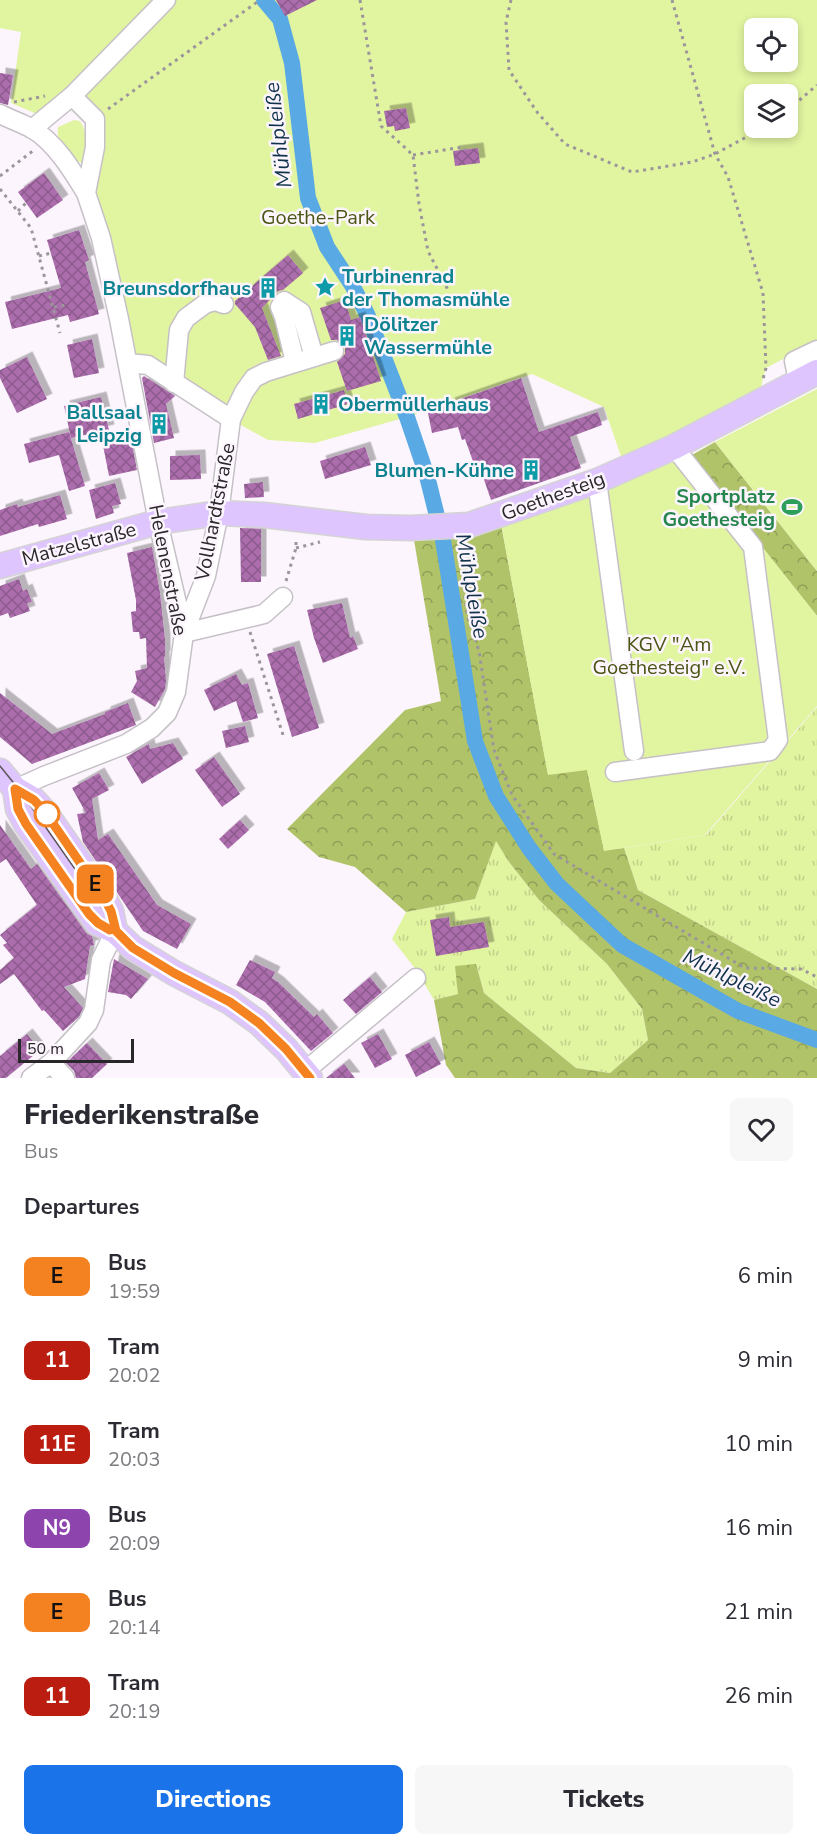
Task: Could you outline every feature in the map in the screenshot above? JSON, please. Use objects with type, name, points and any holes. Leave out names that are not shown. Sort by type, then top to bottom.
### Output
[{"type":"main road","name":"Goethesteig","points":[[158,522],[219,513],[264,515],[366,527],[410,528],[460,525],[597,481],[674,447],[808,376]]},
{"type":"main road","name":"Matzelstraße","points":[[0,566],[158,522]]},
{"type":"main road","points":[[6,781],[26,824],[89,914],[98,923],[116,931],[133,948],[174,973],[230,1002],[259,1023],[286,1049],[307,1075]]},
{"type":"street","points":[[32,129],[72,96],[166,0]]},
{"type":"street","points":[[72,96],[95,119],[95,147],[86,193]]},
{"type":"street","points":[[6,109],[46,141],[70,166],[86,193]]},
{"type":"street","name":"Helenenstraße","points":[[6,781],[44,776],[126,744],[152,728],[167,713],[176,692],[184,633],[158,522],[128,363],[101,238],[86,193]]},
{"type":"street","points":[[174,383],[179,330],[186,318],[205,304],[215,301],[224,304]]},
{"type":"street","points":[[295,362],[285,317],[280,307],[284,301],[301,312],[314,357]]},
{"type":"street","points":[[808,376],[794,362],[817,350]]},
{"type":"street","name":"Vollhardtstraße","points":[[184,633],[206,576],[219,513],[231,419],[244,392],[254,378],[266,372],[334,351]]},
{"type":"street","points":[[128,363],[148,365],[231,419]]},
{"type":"street","points":[[615,772],[770,751],[778,740],[753,547],[674,447]]},
{"type":"street","points":[[597,481],[634,751]]},
{"type":"street","points":[[184,633],[264,614],[283,597]]},
{"type":"street","points":[[31,1078],[51,1062],[88,1023],[94,1010],[101,960],[116,931]]},
{"type":"street","points":[[307,1075],[416,978]]},
{"type":"street","points":[[51,1062],[65,1078]]},
{"type":"path","points":[[95,119],[260,0]]},
{"type":"path","points":[[360,0],[381,126],[413,155],[428,251],[448,290]]},
{"type":"path","points":[[511,0],[506,22],[509,70],[537,112],[565,144],[632,172],[692,162],[715,154],[745,138]]},
{"type":"path","points":[[672,0],[715,154],[728,177],[763,293],[766,368],[757,402]]},
{"type":"path","points":[[798,101],[817,85]]},
{"type":"path","points":[[6,109],[61,92],[72,96]]},
{"type":"path","points":[[0,176],[46,141]]},
{"type":"path","points":[[413,155],[463,147],[465,150]]},
{"type":"path","points":[[0,189],[31,228],[60,333]]},
{"type":"path","points":[[18,211],[26,203]]},
{"type":"path","points":[[39,256],[51,253]]},
{"type":"path","points":[[54,308],[66,305]]},
{"type":"path","points":[[283,597],[296,548],[298,519]]},
{"type":"path","points":[[460,525],[465,533],[463,579],[467,615],[479,651],[494,750],[512,795],[554,854],[745,968],[801,969],[817,977]]},
{"type":"path","points":[[246,619],[284,738]]},
{"type":"green space","name":"Goethe-Park","points":[[0,0],[817,0],[817,341],[766,368],[757,402],[625,468],[604,407],[532,374],[407,417],[315,443],[268,440],[128,363],[86,193],[95,119],[72,96],[39,115],[11,103],[21,32],[0,28]]},
{"type":"green space","points":[[74,120],[80,121],[85,131],[84,163],[69,155],[59,139],[58,127]]},
{"type":"green space","name":"Sportplatz Goethesteig","points":[[817,389],[817,571],[715,442]]},
{"type":"green space","points":[[715,442],[817,571],[817,616],[690,456]]},
{"type":"green space","name":"KGV \"Am Goethesteig\" e.V.","points":[[690,456],[817,616],[817,706],[705,835],[604,851],[587,770],[548,775],[501,524]]},
{"type":"green space","points":[[501,524],[548,774],[587,769],[604,850],[624,848],[638,890],[817,989],[817,1078],[455,1078],[446,1065],[434,1000],[458,994],[455,966],[476,964],[484,993],[576,1068],[610,1073],[648,1040],[642,1009],[607,964],[539,900],[509,862],[496,841],[475,899],[406,912],[355,867],[319,857],[287,829],[405,710],[441,701],[414,540],[443,540]]},
{"type":"green space","points":[[817,707],[817,989],[638,890],[624,848],[706,835]]},
{"type":"green space","points":[[496,840],[509,862],[539,900],[607,964],[642,1009],[648,1040],[610,1073],[576,1068],[484,993],[476,964],[458,994],[434,1000],[417,971],[392,939],[406,912],[475,899]]},
{"type":"building","points":[[276,0],[317,0],[285,16]]},
{"type":"building","points":[[0,73],[13,75],[8,105],[0,103]]},
{"type":"building","points":[[406,108],[410,128],[395,131],[394,126],[387,127],[384,111]]},
{"type":"building","points":[[478,148],[480,163],[455,166],[453,151]]},
{"type":"building","points":[[44,173],[63,200],[37,218],[18,192]]},
{"type":"building","points":[[79,230],[89,260],[85,262],[99,314],[70,322],[68,315],[12,329],[5,302],[61,288],[47,240]]},
{"type":"building","name":"Breunsdorfhaus","points":[[288,255],[303,273],[283,290],[278,291],[262,308],[281,356],[268,360],[255,327],[235,304],[235,301]]},
{"type":"building","name":"Dölitzer Wassermühle","points":[[345,300],[351,320],[360,317],[381,381],[347,391],[337,362],[345,354],[345,347],[337,340],[331,340],[320,308]]},
{"type":"building","points":[[92,339],[99,373],[74,378],[67,345]]},
{"type":"building","points":[[27,357],[47,399],[17,413],[0,378],[0,370]]},
{"type":"building","points":[[144,376],[175,396],[166,404],[174,438],[154,443],[142,378]]},
{"type":"building","points":[[521,378],[539,432],[598,412],[602,425],[570,437],[581,468],[491,500],[479,465],[475,467],[458,427],[432,433],[428,413],[451,408],[449,403]]},
{"type":"building","name":"Obermüllerhaus","points":[[344,390],[348,404],[298,419],[294,404]]},
{"type":"building","points":[[101,397],[109,430],[71,438],[64,406]]},
{"type":"building","points":[[69,432],[85,486],[69,491],[59,455],[29,463],[24,444]]},
{"type":"building","points":[[130,435],[137,470],[109,476],[102,440]]},
{"type":"building","points":[[365,447],[371,465],[325,479],[320,461]]},
{"type":"building","points":[[200,455],[201,479],[170,480],[170,456]]},
{"type":"building","points":[[263,482],[264,497],[245,498],[244,484]]},
{"type":"building","points":[[115,483],[121,504],[112,506],[114,513],[96,519],[89,490]]},
{"type":"building","points":[[60,495],[67,519],[39,527],[38,524],[0,536],[0,510]]},
{"type":"building","points":[[240,528],[261,529],[261,582],[241,582]]},
{"type":"building","points":[[152,547],[165,640],[166,681],[165,689],[155,707],[131,692],[137,681],[135,671],[147,668],[146,638],[140,639],[139,632],[133,632],[131,612],[136,611],[136,600],[127,553]]},
{"type":"building","points":[[19,579],[23,591],[27,589],[32,602],[27,603],[30,611],[10,618],[8,613],[0,616],[0,586]]},
{"type":"building","points":[[342,603],[350,638],[353,636],[358,649],[323,663],[307,610]]},
{"type":"building","points":[[294,646],[319,728],[292,737],[267,654]]},
{"type":"building","points":[[236,674],[242,685],[248,683],[258,718],[243,722],[236,701],[214,711],[204,690]]},
{"type":"building","points":[[0,693],[52,734],[128,703],[136,725],[32,764],[0,737]]},
{"type":"building","points":[[245,726],[249,742],[226,748],[222,731]]},
{"type":"building","points":[[173,743],[183,759],[142,784],[126,757],[149,744],[150,749]]},
{"type":"building","points":[[214,757],[240,794],[222,807],[195,770]]},
{"type":"building","points":[[99,773],[109,790],[92,799],[98,840],[108,834],[157,905],[191,924],[177,949],[143,931],[83,842],[77,814],[86,813],[72,788]]},
{"type":"building","points":[[240,820],[249,830],[228,849],[219,839]]},
{"type":"building","points":[[0,825],[31,869],[37,864],[87,934],[92,936],[94,945],[90,946],[85,979],[64,987],[83,1008],[79,1017],[63,1031],[44,1010],[42,1011],[14,974],[0,984],[0,970],[14,958],[3,945],[7,943],[0,935],[37,905],[6,859],[0,863]]},
{"type":"building","points":[[449,917],[450,927],[484,922],[489,947],[436,956],[430,920]]},
{"type":"building","points":[[114,959],[148,979],[131,999],[126,995],[108,992]]},
{"type":"building","points":[[250,960],[275,972],[272,978],[314,1017],[317,1014],[333,1033],[311,1051],[265,1002],[236,985]]},
{"type":"building","points":[[370,977],[382,992],[356,1014],[343,1000]]},
{"type":"building","points":[[27,1034],[40,1050],[6,1078],[0,1078],[0,1056]]},
{"type":"building","points":[[378,1034],[392,1059],[375,1068],[361,1043]]},
{"type":"building","points":[[429,1042],[441,1064],[416,1077],[405,1055]]},
{"type":"building","points":[[87,1043],[107,1064],[92,1078],[76,1078],[74,1071],[66,1063]]},
{"type":"building","points":[[344,1064],[355,1078],[326,1078]]},
{"type":"waterway","name":"Mühlpleiße","points":[[264,0],[280,19],[292,63],[308,198],[327,247],[352,285],[367,314],[427,476],[443,540],[475,741],[496,796],[529,848],[557,884],[622,945],[738,1011],[817,1040]]},
{"type":"tram line","points":[[0,766],[21,792],[115,926],[136,945],[176,970],[232,998],[262,1020],[315,1078]]},
{"type":"bus line","name":"E","points":[[110,930],[89,914],[26,824],[18,809],[15,789],[34,800],[45,812],[103,896],[111,911],[116,931],[133,948],[174,973],[230,1002],[259,1023],[286,1049],[310,1078]]},
{"type":"place","name":"Turbinenrad der Thomasmühle","points":[[325,287]]},
{"type":"place","name":"Breunsdorfhaus","points":[[268,288]]},
{"type":"place","name":"Dölitzer Wassermühle","points":[[347,336]]},
{"type":"place","name":"Obermüllerhaus","points":[[321,404]]},
{"type":"place","name":"Ballsaal Leipzig","points":[[159,424]]},
{"type":"place","name":"Blumen-Kühne","points":[[531,470]]},
{"type":"place","name":"Sportplatz Goethesteig","points":[[792,507]]}]
